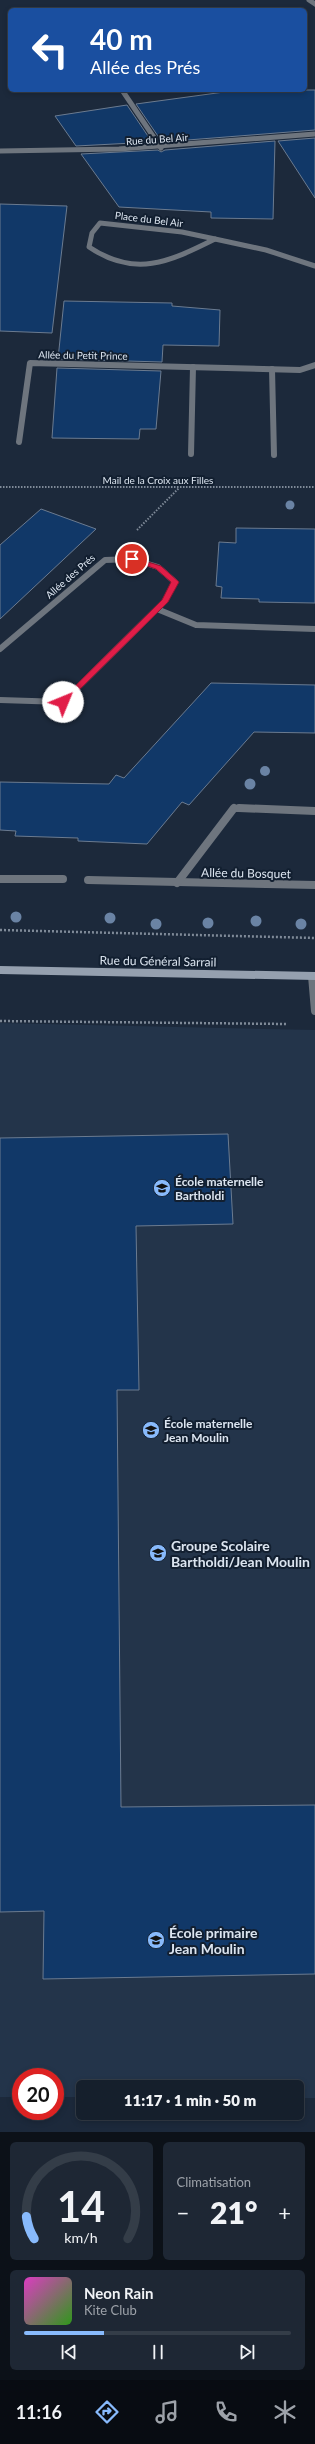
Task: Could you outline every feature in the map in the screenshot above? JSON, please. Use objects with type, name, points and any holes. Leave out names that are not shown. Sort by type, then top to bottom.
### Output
[{"type":"main road","name":"Rue du Général Sarrail","points":[[0,970],[314,976]]},
{"type":"street","points":[[309,0],[315,4]]},
{"type":"street","points":[[123,92],[161,148]]},
{"type":"street","name":"Rue du Bel Air","points":[[0,151],[68,152],[161,148],[315,134]]},
{"type":"street","name":"Place du Bel Air","points":[[215,239],[166,262],[144,267],[101,258],[89,247],[92,233],[100,223],[182,232],[215,239],[266,250],[315,266]]},
{"type":"street","name":"Allée du Petit Prince","points":[[19,442],[30,363],[300,370],[315,365]]},
{"type":"street","points":[[191,454],[193,367]]},
{"type":"street","points":[[272,369],[274,455]]},
{"type":"street","name":"Allée des Prés","points":[[0,649],[104,560],[132,559],[158,567],[175,582],[165,601],[63,702],[0,700]]},
{"type":"street","points":[[157,609],[196,625],[315,629]]},
{"type":"street","name":"Allée du Bosquet","points":[[177,883],[234,808],[315,810]]},
{"type":"street","points":[[0,879],[63,879]]},
{"type":"street","name":"Allée du Bosquet","points":[[88,880],[177,883],[315,884]]},
{"type":"street","points":[[314,976],[315,1011]]},
{"type":"path","name":"Mail de la Croix aux Filles","points":[[0,487],[315,487]]},
{"type":"path","points":[[104,560],[179,487]]},
{"type":"path","points":[[0,930],[315,938]]},
{"type":"path","points":[[0,1021],[292,1024]]},
{"type":"shaded area","name":"Groupe Scolaire Bartholdi/Jean Moulin","points":[[0,1023],[315,1030],[315,2098],[304,2098],[304,2080],[76,2080],[76,2097],[64,2097],[64,2068],[12,2068],[12,2097],[0,2097]]},
{"type":"building","points":[[307,90],[315,90],[315,130],[162,142],[136,104],[224,92],[307,92]]},
{"type":"building","points":[[127,105],[152,142],[76,146],[55,116]]},
{"type":"building","points":[[315,138],[315,198],[278,141]]},
{"type":"building","points":[[275,141],[273,219],[211,218],[211,212],[119,207],[81,154],[158,150],[161,152],[165,150]]},
{"type":"building","points":[[0,204],[67,206],[52,333],[0,331]]},
{"type":"building","points":[[64,301],[172,303],[172,306],[220,310],[219,346],[163,345],[162,362],[58,359]]},
{"type":"building","points":[[57,368],[161,371],[156,429],[140,429],[139,439],[52,438]]},
{"type":"building","points":[[41,509],[96,529],[0,619],[0,545]]},
{"type":"building","points":[[236,528],[315,529],[315,603],[259,602],[259,599],[221,598],[222,587],[216,586],[219,542],[236,543]]},
{"type":"building","points":[[211,683],[315,685],[315,733],[254,732],[189,805],[182,802],[147,844],[78,841],[78,838],[15,836],[16,831],[0,830],[0,782],[109,784],[116,775],[124,778]]},
{"type":"building","points":[[228,1134],[233,1224],[136,1226],[139,1390],[117,1390],[121,1807],[315,1805],[315,1974],[43,1979],[44,1911],[0,1912],[0,1138]]},
{"type":"place","name":"École maternelle Bartholdi","points":[[162,1188]]},
{"type":"place","name":"École maternelle Jean Moulin","points":[[151,1430]]},
{"type":"place","name":"Groupe Scolaire Bartholdi/Jean Moulin","points":[[158,1553]]},
{"type":"place","name":"École primaire Jean Moulin","points":[[156,1940]]},
{"type":"route","points":[[63,702],[165,601],[175,582],[158,567],[132,559]]}]
